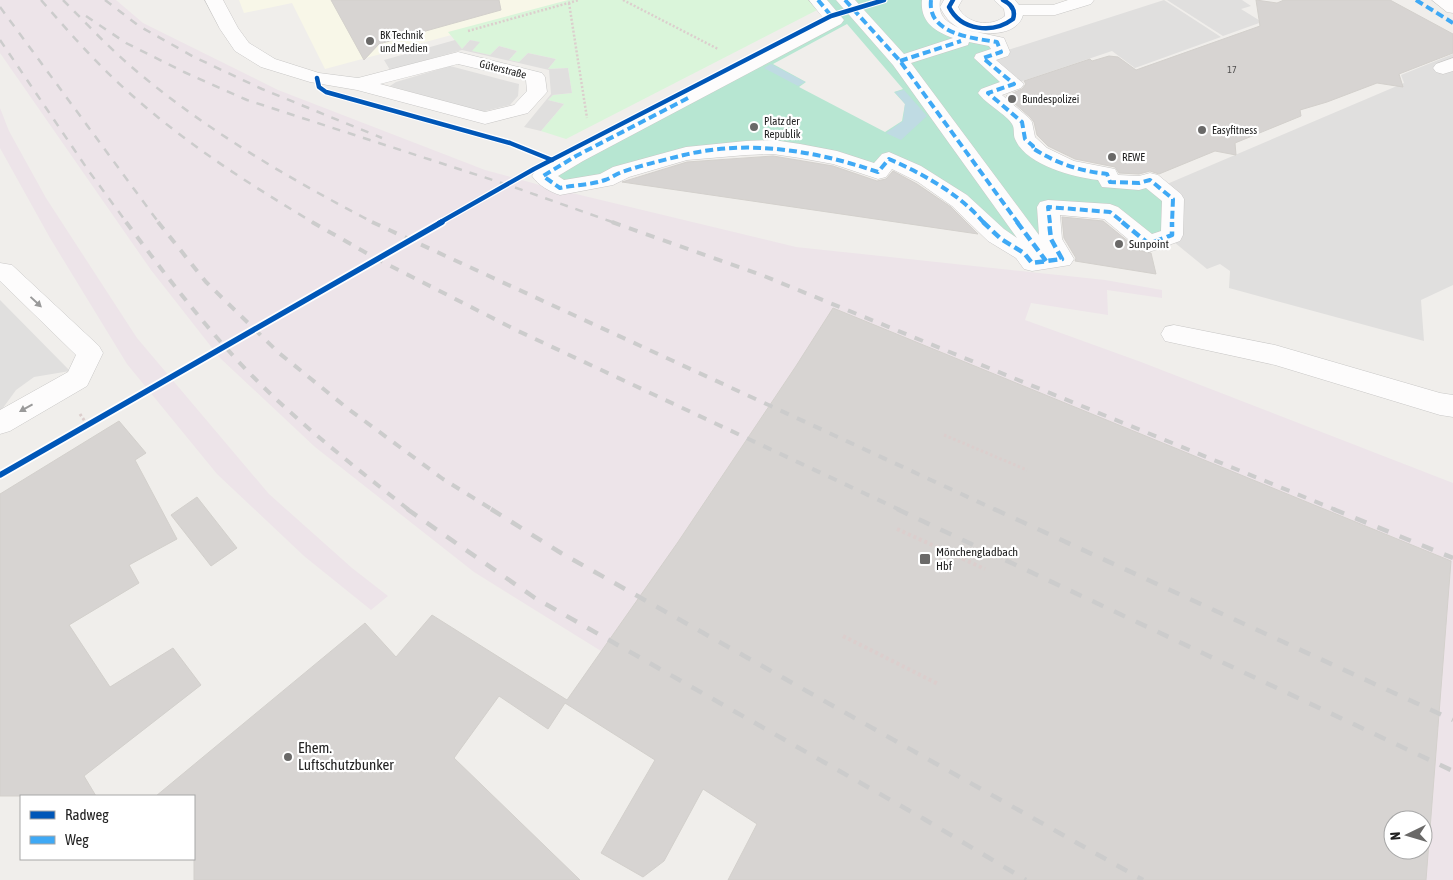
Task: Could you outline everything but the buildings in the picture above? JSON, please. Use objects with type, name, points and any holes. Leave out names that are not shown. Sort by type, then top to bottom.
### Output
[{"type":"street","name":"Güterstraße","points":[[214,0],[229,29],[242,47],[268,63],[317,78],[358,84],[485,118],[521,109],[537,92],[535,77],[458,58],[358,84]]},
{"type":"street","points":[[818,0],[835,20],[576,156],[543,176],[560,188],[605,180],[627,170],[686,154],[773,147],[838,158],[878,172],[889,159],[911,169],[951,195],[979,218],[997,237],[1026,253],[1032,263],[1062,259],[1051,239],[1048,207],[1110,212],[1149,244],[1172,235],[1173,199],[1150,180],[1139,183],[1110,182],[1107,174],[1066,167],[1031,147],[1033,146],[1025,139],[1022,122],[988,93],[1014,84],[984,58],[1000,52],[997,42],[967,37],[941,26],[932,17],[929,9],[931,0]]},
{"type":"street","points":[[845,0],[900,61],[1046,261]]},
{"type":"street","points":[[953,0],[949,7],[951,13],[963,23],[987,28],[1004,25],[1013,19],[1009,5],[1055,10],[1085,0]]},
{"type":"street","points":[[1440,0],[1453,8]]},
{"type":"street","points":[[900,61],[961,41]]},
{"type":"street","points":[[0,271],[4,271],[90,353],[78,379],[0,423]]},
{"type":"street","points":[[1174,334],[1275,355],[1440,404],[1453,406]]},
{"type":"path","points":[[623,0],[718,49]]},
{"type":"path","points":[[569,3],[587,120]]},
{"type":"path","points":[[944,435],[1027,470]]},
{"type":"path","points":[[897,529],[985,569]]},
{"type":"path","points":[[843,636],[938,684]]},
{"type":"shaded area","points":[[0,0],[116,0],[143,23],[278,90],[485,170],[547,187],[796,247],[1105,280],[1162,290],[1162,298],[1107,290],[1108,315],[1031,303],[1025,320],[1141,362],[1453,483],[1453,880],[987,880],[601,651],[474,572],[315,447],[220,358],[151,270],[0,53]]},
{"type":"shaded area","name":"BK Technik und Medien","points":[[239,0],[582,0],[325,69],[292,3],[244,13]]},
{"type":"shaded area","points":[[1164,0],[1221,37],[1135,68],[1112,51],[1014,84],[983,58]]},
{"type":"shaded area","points":[[1167,0],[1242,0],[1251,6],[1241,9],[1262,22],[1223,36]]},
{"type":"shaded area","points":[[455,40],[462,49],[470,40],[480,42],[472,51],[490,55],[499,46],[517,51],[509,60],[519,62],[528,53],[556,59],[548,69],[568,68],[572,93],[553,95],[548,100],[564,104],[541,131],[524,127],[551,94],[549,70],[462,50],[390,70],[384,60]]},
{"type":"shaded area","points":[[1453,54],[1453,285],[1421,300],[1424,341],[1229,288],[1230,271],[1220,264],[1207,269],[1169,238],[1160,187],[1404,83],[1401,75]]},
{"type":"shaded area","points":[[450,66],[519,84],[518,96],[510,105],[481,112],[390,86],[396,82]]},
{"type":"shaded area","points":[[0,108],[9,131],[46,198],[137,338],[269,494],[352,568],[388,596],[371,610],[304,556],[217,474],[127,364],[50,238],[0,148]]},
{"type":"shaded area","points":[[0,300],[70,371],[34,377],[16,390],[0,412]]},
{"type":"green space","points":[[568,0],[850,0],[821,8],[566,139],[541,131],[564,104],[548,100],[553,95],[572,93],[568,68],[548,69],[556,59],[528,53],[519,62],[509,60],[517,51],[499,46],[490,55],[471,51],[479,42],[470,40],[462,49],[448,32]]},
{"type":"green space","name":"Platz der Republik","points":[[818,0],[931,0],[941,26],[997,42],[1014,84],[989,92],[1031,147],[1139,183],[1173,199],[1172,235],[1149,244],[1110,212],[1048,207],[1032,263],[889,159],[878,172],[837,158],[713,150],[573,185],[543,176],[835,20]],"holes":[[[847,24],[903,89],[894,92],[905,104],[902,121],[885,132],[799,87],[806,82],[773,64]]]},
{"type":"water","points":[[771,64],[805,82],[798,86],[764,68]]},
{"type":"water","points":[[904,90],[927,116],[901,140],[886,133],[903,121],[905,104],[895,92]]},
{"type":"railway","points":[[41,0],[103,68],[169,126],[192,144],[314,223]]},
{"type":"railway","points":[[63,0],[125,61],[190,113],[280,171],[373,222]]},
{"type":"railway","points":[[105,0],[139,26],[194,57],[262,89],[382,138]]},
{"type":"railway","points":[[0,7],[159,223]]},
{"type":"railway","points":[[86,16],[126,43],[184,72],[247,100],[508,185],[615,223]]},
{"type":"railway","points":[[0,40],[88,170],[127,223]]},
{"type":"railway","points":[[126,222],[194,310],[238,361],[278,401],[320,438],[409,510]]},
{"type":"railway","points":[[158,222],[206,282],[279,353],[347,408],[443,479],[493,510]]},
{"type":"railway","points":[[312,222],[377,259],[516,330],[900,510]]},
{"type":"railway","points":[[373,222],[996,510]]},
{"type":"railway","points":[[612,222],[764,276],[1336,510]]},
{"type":"railway","points":[[407,509],[535,598],[924,819],[1026,880]]},
{"type":"railway","points":[[491,509],[561,553],[1143,880]]},
{"type":"railway","points":[[897,509],[1453,771]]},
{"type":"railway","points":[[994,509],[1453,720]]},
{"type":"railway","points":[[1333,509],[1453,558]]},
{"type":"marked path","points":[[818,0],[833,18]]},
{"type":"marked path","points":[[845,0],[900,61],[1046,261]]},
{"type":"marked path","points":[[688,98],[576,156],[543,176],[560,188],[605,180],[621,172],[686,154],[713,150],[773,147],[837,158],[878,172],[889,159],[925,177],[948,192],[970,209],[1001,239],[1020,249],[1032,263],[1062,259],[1051,239],[1048,207],[1110,212],[1149,244],[1172,235],[1173,199],[1150,180],[1139,183],[1110,182],[1107,174],[1067,166],[1048,158],[1031,147],[1033,146],[1025,139],[1022,122],[988,93],[1014,84],[983,58],[1001,52],[997,42],[964,36],[942,26],[934,19],[930,11],[931,0]]},
{"type":"marked path","points":[[1416,0],[1453,23]]},
{"type":"marked path","points":[[900,61],[961,41]]},
{"type":"cycle path","points":[[0,475],[534,169],[831,16],[884,0]]},
{"type":"cycle path","points":[[953,0],[949,7],[953,15],[959,21],[978,28],[998,27],[1013,19],[1014,13],[1012,8],[1003,0]]},
{"type":"cycle path","points":[[317,78],[319,87],[326,92],[510,143],[552,160]]},
{"type":"place","name":"BK Technik und Medien","points":[[370,41]]},
{"type":"place","name":"Bundespolizei","points":[[1012,99]]},
{"type":"place","name":"Platz der Republik","points":[[754,127]]},
{"type":"place","name":"Easyfitness","points":[[1202,130]]},
{"type":"place","name":"REWE","points":[[1112,157]]},
{"type":"place","name":"Sunpoint","points":[[1119,244]]},
{"type":"place","name":"Mönchengladbach Hbf","points":[[925,559]]},
{"type":"place","name":"Ehem. Luftschutzbunker","points":[[288,757]]}]
